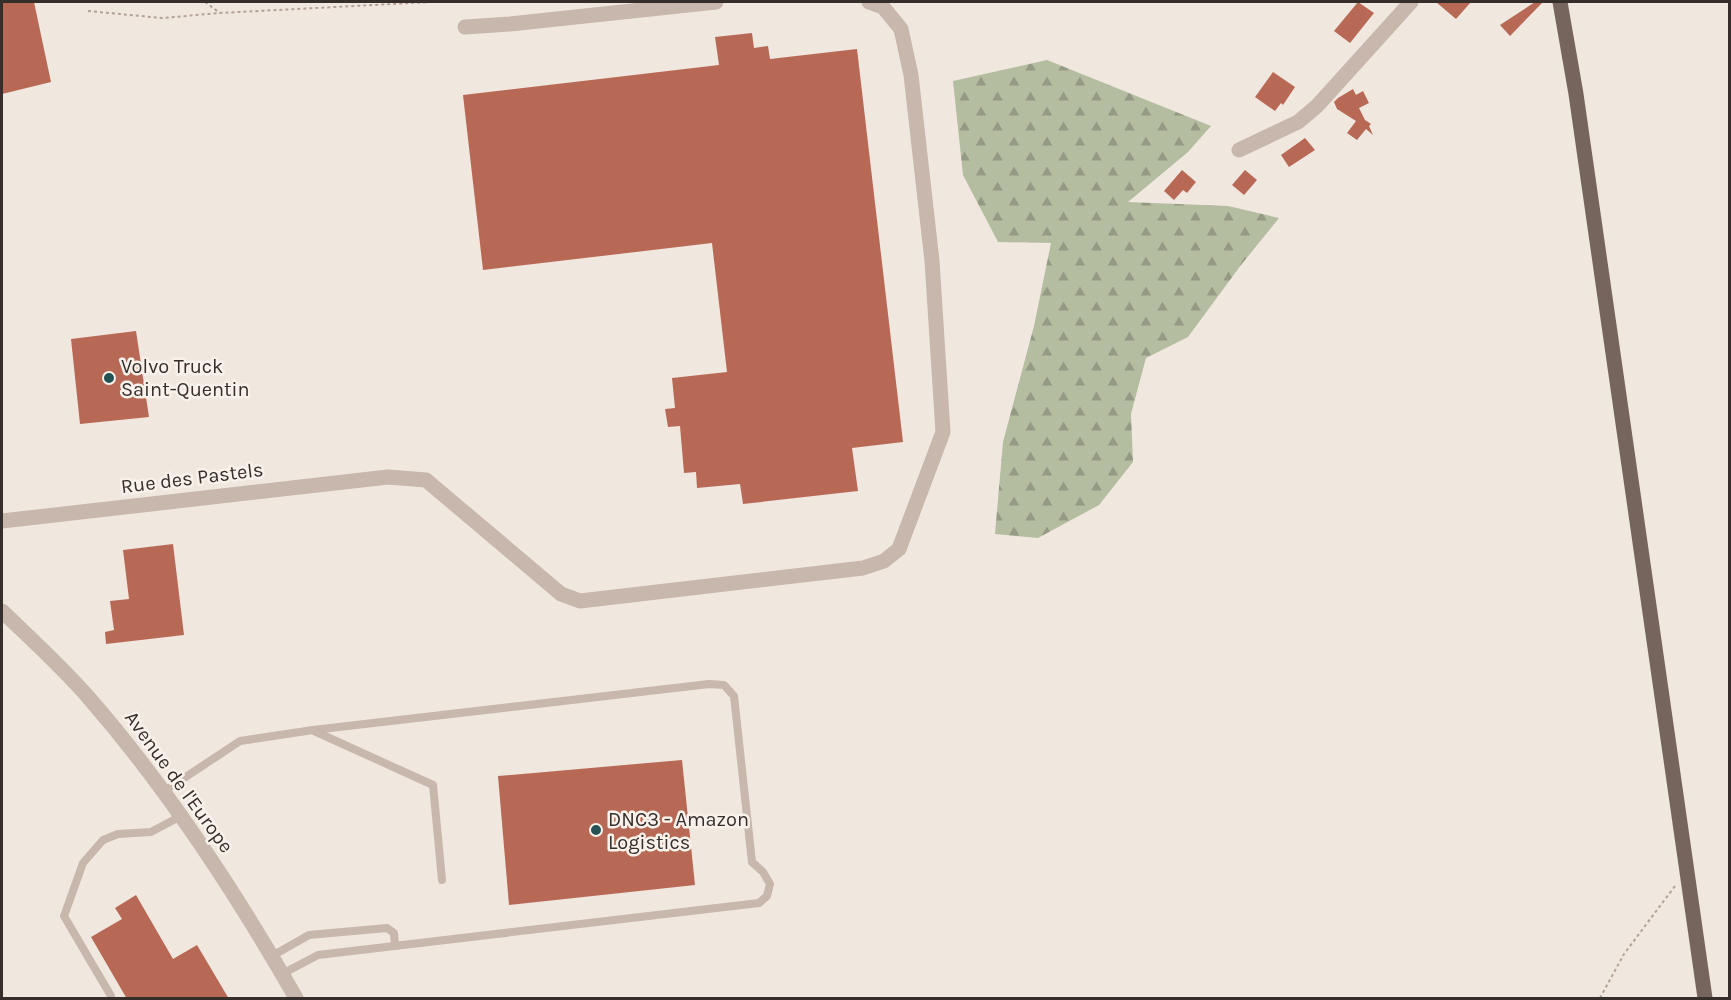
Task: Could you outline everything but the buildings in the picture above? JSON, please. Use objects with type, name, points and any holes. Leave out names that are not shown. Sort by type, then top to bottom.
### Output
[{"type":"main road","points":[[1560,2],[1576,94],[1705,999]]},
{"type":"street","points":[[465,27],[716,2]]},
{"type":"street","name":"Rue des Pastels","points":[[2,521],[388,477],[426,480],[561,594],[580,601],[863,568],[884,561],[899,549],[944,432],[932,261],[911,75],[901,29],[883,7],[869,2]]},
{"type":"street","points":[[1239,150],[1298,122],[1317,106],[1411,2]]},
{"type":"street","name":"Avenue de l'Europe","points":[[2,611],[88,697],[164,792],[224,880],[296,999]]},
{"type":"lane","points":[[164,792],[240,741],[314,730],[709,684],[724,685],[734,696],[753,862],[770,884],[767,896],[759,903],[318,955],[282,974]]},
{"type":"lane","points":[[314,730],[433,785],[442,880]]},
{"type":"lane","points":[[111,999],[64,916],[83,862],[103,840],[118,834],[151,831],[181,816]]},
{"type":"lane","points":[[272,956],[309,935],[387,928],[394,933],[395,945]]},
{"type":"path","points":[[205,2],[220,13]]},
{"type":"path","points":[[88,11],[162,18],[432,2]]},
{"type":"path","points":[[1600,999],[1624,954],[1686,872]]},
{"type":"green space","points":[[1047,60],[1211,126],[1188,152],[1128,202],[1228,206],[1279,218],[1188,337],[1146,358],[1131,414],[1133,462],[1099,505],[1038,538],[995,534],[1003,442],[1034,326],[1051,243],[998,242],[963,175],[953,81]]},
{"type":"place","name":"Volvo Truck Saint-Quentin","points":[[109,378]]},
{"type":"place","name":"DNC3 - Amazon Logistics","points":[[596,830]]}]
